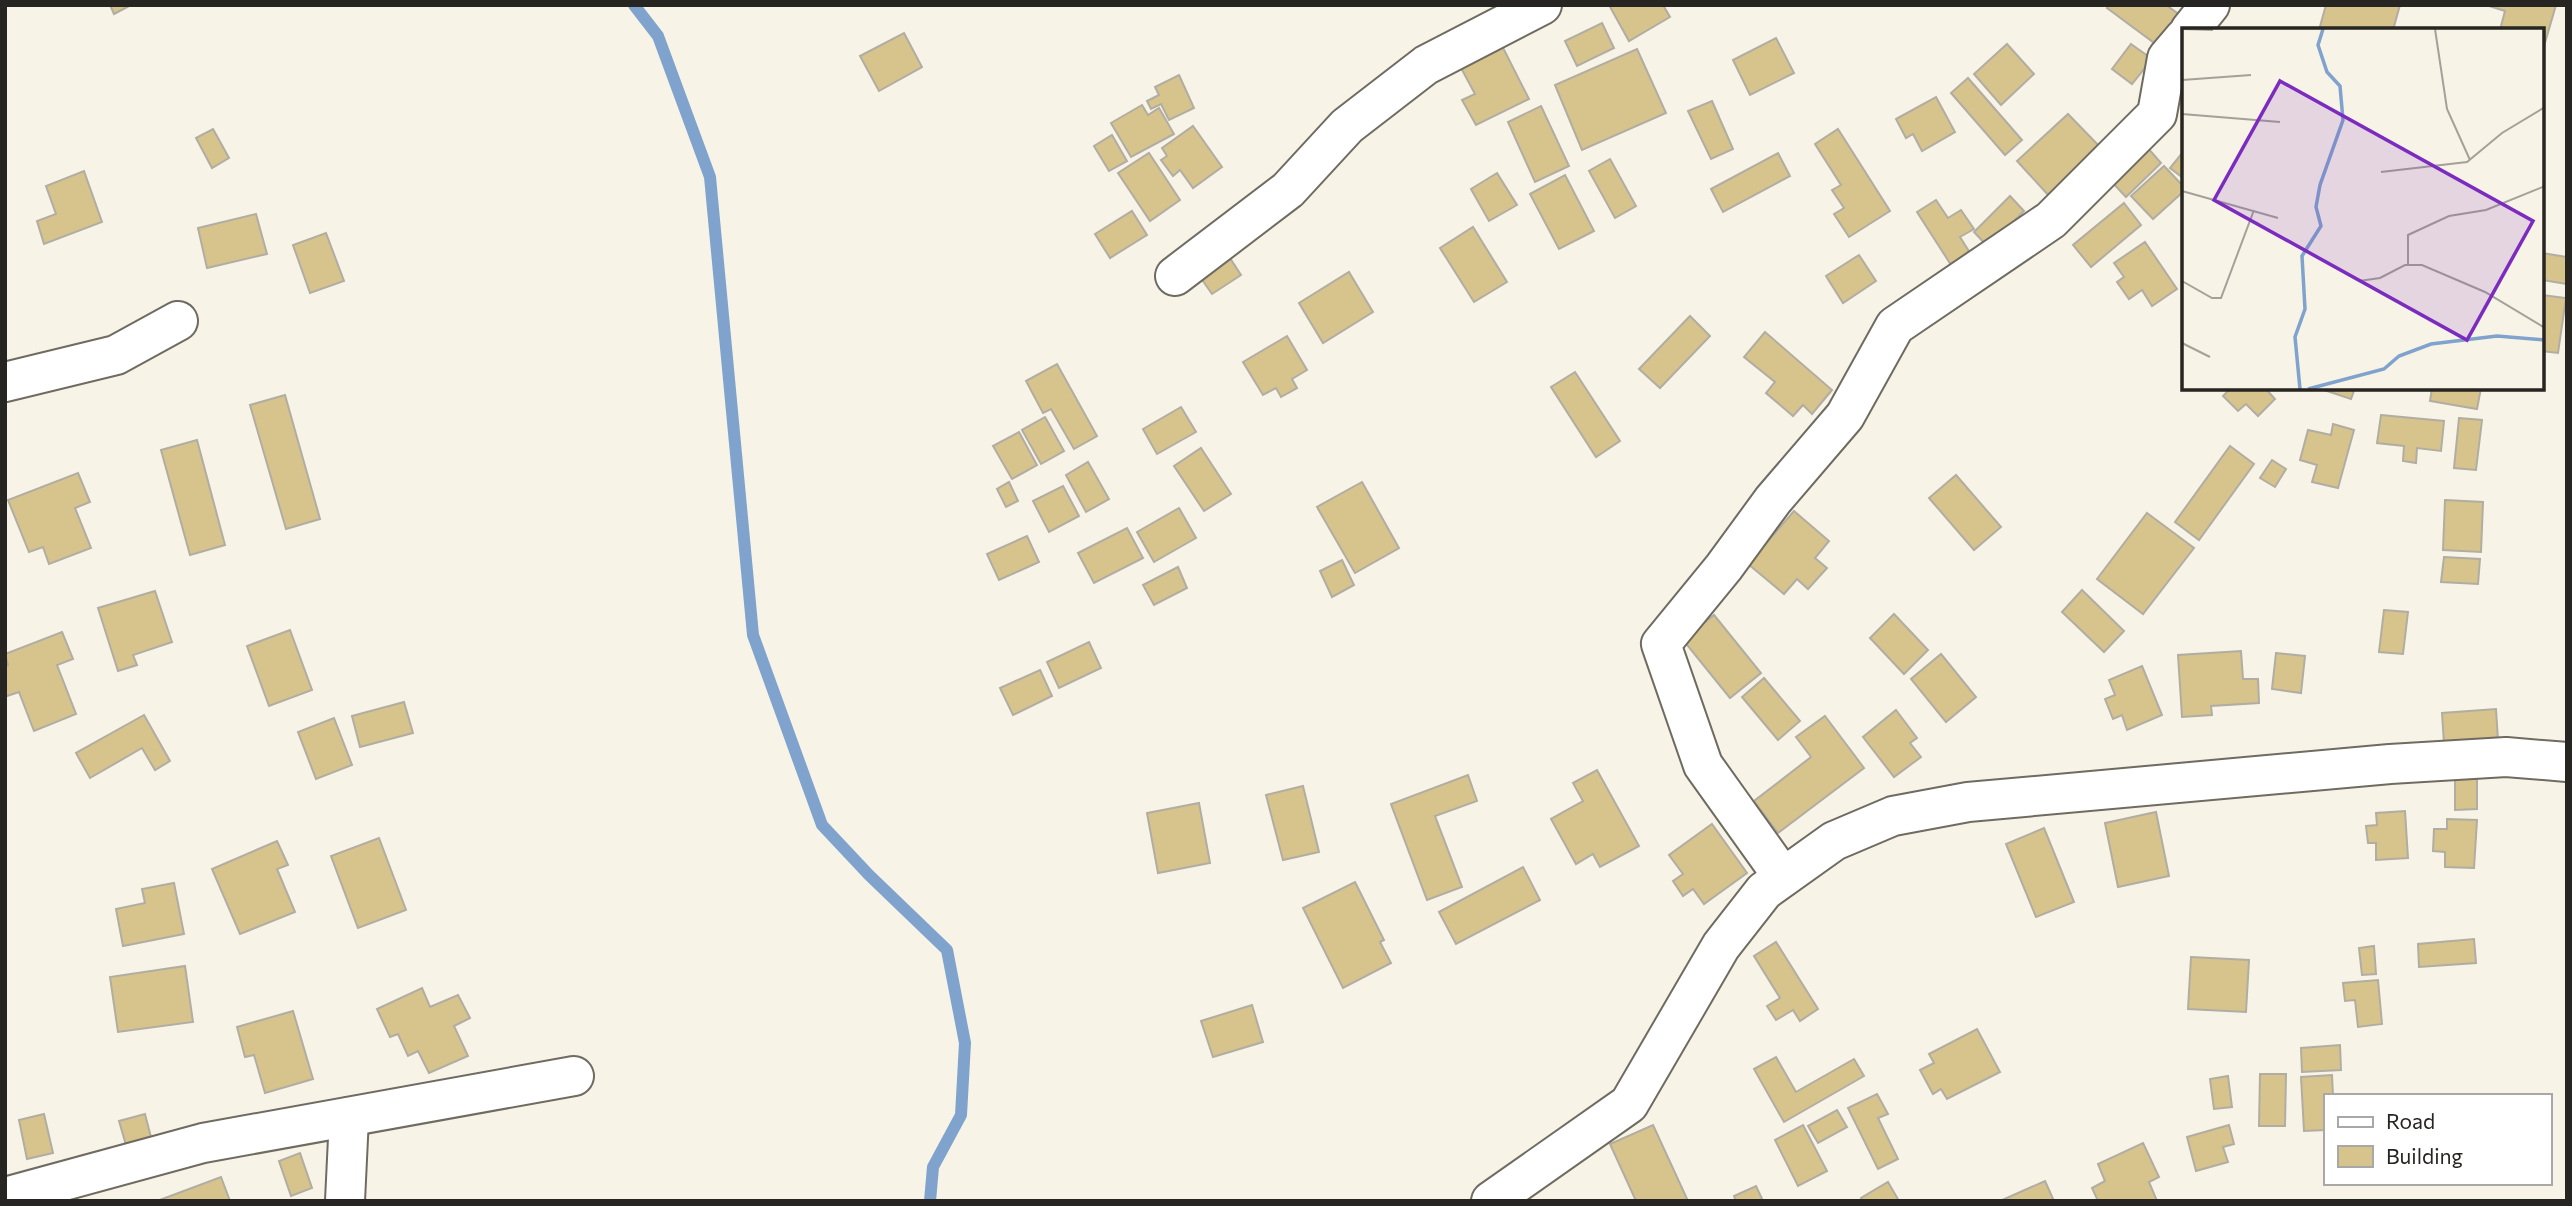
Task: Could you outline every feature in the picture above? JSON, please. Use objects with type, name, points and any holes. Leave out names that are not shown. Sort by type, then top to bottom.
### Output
[{"type":"street","points":[[1175,276],[1287,190],[1348,126],[1426,65],[1542,5]]},
{"type":"street","points":[[2192,28],[2210,5]]},
{"type":"street","points":[[1783,877],[1703,765],[1661,644],[1724,567],[1773,500],[1845,416],[1895,326],[2051,220],[2157,114],[2167,58],[2182,39]]},
{"type":"street","points":[[5,382],[116,355],[178,321]]},
{"type":"street","points":[[1491,1201],[1629,1104],[1721,946],[1764,891],[1834,841],[1893,816],[1968,802],[2403,763],[2507,757],[2567,762]]},
{"type":"street","points":[[5,1197],[203,1143],[574,1076]]},
{"type":"street","points":[[345,1201],[349,1117]]},
{"type":"building","points":[[110,5],[131,5],[114,14]]},
{"type":"building","points":[[1609,5],[1663,5],[1670,17],[1629,41]]},
{"type":"building","points":[[2109,5],[2166,5],[2180,15],[2157,45],[2107,8]]},
{"type":"building","points":[[2326,5],[2400,5],[2394,28],[2320,28]]},
{"type":"building","points":[[2486,5],[2556,5],[2544,46],[2544,28],[2501,28],[2505,11]]},
{"type":"building","points":[[1602,23],[1614,48],[1577,66],[1565,41]]},
{"type":"building","points":[[1495,32],[1529,99],[1476,125],[1462,100],[1475,94],[1453,53]]},
{"type":"building","points":[[904,33],[922,67],[879,91],[860,56]]},
{"type":"building","points":[[1776,38],[1794,73],[1750,95],[1733,60]]},
{"type":"building","points":[[2007,44],[2034,74],[2001,105],[1974,74]]},
{"type":"building","points":[[2131,44],[2152,59],[2132,84],[2112,69]]},
{"type":"building","points":[[1637,49],[1666,113],[1582,150],[1555,85]]},
{"type":"building","points":[[1179,75],[1194,108],[1169,120],[1161,104],[1151,109],[1147,101],[1159,95],[1155,87]]},
{"type":"building","points":[[1968,78],[2022,140],[2005,155],[1951,93]]},
{"type":"building","points":[[1936,97],[1955,132],[1922,151],[1913,134],[1906,138],[1896,119]]},
{"type":"building","points":[[1712,101],[1733,149],[1711,159],[1688,111]]},
{"type":"building","points":[[1142,105],[1148,115],[1159,108],[1174,134],[1131,157],[1111,123]]},
{"type":"building","points":[[1541,106],[1569,166],[1535,182],[1508,122]]},
{"type":"building","points":[[2068,114],[2102,149],[2050,197],[2017,161]]},
{"type":"building","points":[[1193,126],[1222,167],[1193,188],[1180,170],[1173,176],[1161,160],[1167,156],[1162,148]]},
{"type":"building","points":[[213,129],[229,158],[212,168],[196,138]]},
{"type":"building","points":[[1838,129],[1890,211],[1849,237],[1834,214],[1844,208],[1832,190],[1841,185],[1815,144]]},
{"type":"building","points":[[1112,135],[1127,161],[1109,171],[1094,146]]},
{"type":"building","points":[[2146,146],[2161,163],[2126,197],[2110,180]]},
{"type":"building","points":[[1149,153],[1180,200],[1150,221],[1118,173]]},
{"type":"building","points":[[1778,153],[1790,176],[1723,212],[1711,189]]},
{"type":"building","points":[[2182,153],[2182,177],[2170,168]]},
{"type":"building","points":[[1610,159],[1636,206],[1615,218],[1589,171]]},
{"type":"building","points":[[2164,166],[2182,185],[2182,193],[2153,219],[2131,196]]},
{"type":"building","points":[[84,171],[102,222],[44,244],[37,221],[56,214],[46,186]]},
{"type":"building","points":[[1497,173],[1517,205],[1489,221],[1471,189]]},
{"type":"building","points":[[1565,175],[1594,231],[1559,249],[1530,194]]},
{"type":"building","points":[[2010,196],[2024,211],[1988,247],[1974,232]]},
{"type":"building","points":[[1936,200],[1948,218],[1961,210],[1974,229],[1960,237],[1972,256],[1953,268],[1917,212]]},
{"type":"building","points":[[2124,203],[2141,225],[2091,267],[2073,245]]},
{"type":"building","points":[[1132,211],[1147,235],[1110,258],[1095,234]]},
{"type":"building","points":[[256,214],[267,254],[207,268],[198,228]]},
{"type":"building","points":[[1473,227],[1507,282],[1474,302],[1440,248]]},
{"type":"building","points":[[326,233],[344,281],[310,293],[293,245]]},
{"type":"building","points":[[1215,235],[1241,275],[1212,294],[1198,274]]},
{"type":"building","points":[[2145,242],[2177,289],[2152,306],[2142,290],[2129,299],[2117,282],[2124,277],[2114,263]]},
{"type":"building","points":[[2544,253],[2567,257],[2567,284],[2544,280]]},
{"type":"building","points":[[1859,255],[1876,281],[1843,303],[1826,276]]},
{"type":"building","points":[[1349,272],[1373,312],[1323,343],[1299,303]]},
{"type":"building","points":[[2544,295],[2566,298],[2558,353],[2544,351]]},
{"type":"building","points":[[1690,316],[1710,336],[1660,388],[1639,369]]},
{"type":"building","points":[[1765,332],[1832,390],[1812,414],[1803,405],[1793,416],[1766,393],[1775,382],[1744,357]]},
{"type":"building","points":[[1287,336],[1307,370],[1292,379],[1297,388],[1281,397],[1276,388],[1263,395],[1243,362]]},
{"type":"building","points":[[1057,364],[1097,436],[1074,449],[1051,409],[1043,413],[1026,381]]},
{"type":"building","points":[[1575,372],[1620,441],[1596,457],[1551,387]]},
{"type":"building","points":[[2229,390],[2267,390],[2275,399],[2258,416],[2246,404],[2238,411],[2223,396]]},
{"type":"building","points":[[2324,390],[2354,390],[2351,399]]},
{"type":"building","points":[[2432,390],[2481,390],[2477,409],[2430,401]]},
{"type":"building","points":[[285,395],[320,519],[286,529],[250,405]]},
{"type":"building","points":[[1181,407],[1196,432],[1157,454],[1143,429]]},
{"type":"building","points":[[2381,415],[2444,421],[2441,451],[2417,448],[2416,463],[2403,461],[2404,446],[2377,443]]},
{"type":"building","points":[[1045,417],[1064,451],[1041,464],[1022,430]]},
{"type":"building","points":[[2459,418],[2482,420],[2476,470],[2454,468]]},
{"type":"building","points":[[2333,424],[2354,430],[2338,488],[2312,482],[2317,465],[2300,460],[2308,430],[2331,435]]},
{"type":"building","points":[[1019,432],[1037,465],[1012,479],[993,446]]},
{"type":"building","points":[[197,440],[225,545],[190,555],[161,450]]},
{"type":"building","points":[[2230,446],[2254,464],[2199,540],[2175,522]]},
{"type":"building","points":[[1201,448],[1231,494],[1204,511],[1174,466]]},
{"type":"building","points":[[2272,460],[2286,469],[2275,487],[2260,478]]},
{"type":"building","points":[[1088,462],[1109,499],[1086,512],[1066,475]]},
{"type":"building","points":[[78,473],[90,502],[75,508],[91,548],[49,564],[43,547],[29,552],[8,500]]},
{"type":"building","points":[[1956,475],[2001,527],[1974,550],[1929,498]]},
{"type":"building","points":[[1009,482],[1018,501],[1006,507],[997,489]]},
{"type":"building","points":[[1362,482],[1399,548],[1355,573],[1317,507]]},
{"type":"building","points":[[1063,486],[1079,516],[1049,532],[1033,501]]},
{"type":"building","points":[[2445,500],[2483,502],[2481,552],[2443,550]]},
{"type":"building","points":[[1179,508],[1196,538],[1154,562],[1137,532]]},
{"type":"building","points":[[1794,511],[1829,541],[1815,558],[1827,568],[1808,589],[1797,579],[1784,594],[1748,564]]},
{"type":"building","points":[[2147,513],[2194,548],[2143,614],[2097,579]]},
{"type":"building","points":[[1127,528],[1143,558],[1094,583],[1078,553]]},
{"type":"building","points":[[1027,536],[1039,562],[999,580],[987,554]]},
{"type":"building","points":[[2444,557],[2480,559],[2478,584],[2441,582]]},
{"type":"building","points":[[1342,560],[1354,585],[1332,597],[1320,571]]},
{"type":"building","points":[[1178,567],[1187,588],[1154,605],[1143,585]]},
{"type":"building","points":[[2082,590],[2124,631],[2104,652],[2062,612]]},
{"type":"building","points":[[155,591],[172,642],[133,655],[137,665],[118,671],[98,608]]},
{"type":"building","points":[[2384,610],[2408,612],[2403,654],[2379,652]]},
{"type":"building","points":[[1894,614],[1928,650],[1904,674],[1870,638]]},
{"type":"building","points":[[1714,615],[1761,673],[1730,698],[1683,640]]},
{"type":"building","points":[[290,630],[312,690],[269,706],[247,646]]},
{"type":"building","points":[[62,632],[73,659],[57,665],[76,714],[34,731],[19,692],[7,696],[5,693],[5,666],[8,665],[5,654]]},
{"type":"building","points":[[1089,642],[1101,668],[1059,688],[1047,662]]},
{"type":"building","points":[[2241,651],[2243,679],[2258,679],[2259,703],[2211,706],[2212,715],[2182,717],[2178,655]]},
{"type":"building","points":[[2276,653],[2305,656],[2301,693],[2272,689]]},
{"type":"building","points":[[1941,654],[1976,697],[1946,722],[1911,679]]},
{"type":"building","points":[[2142,666],[2162,715],[2127,730],[2122,715],[2113,719],[2105,699],[2115,695],[2109,680]]},
{"type":"building","points":[[1040,670],[1052,696],[1013,715],[1000,688]]},
{"type":"building","points":[[1764,678],[1800,721],[1778,740],[1742,697]]},
{"type":"building","points":[[404,702],[413,733],[360,747],[352,716]]},
{"type":"building","points":[[2496,709],[2498,740],[2444,744],[2442,713]]},
{"type":"building","points":[[1896,710],[1917,738],[1910,743],[1921,757],[1894,777],[1863,737]]},
{"type":"building","points":[[144,715],[170,761],[155,770],[142,748],[90,778],[76,753]]},
{"type":"building","points":[[1825,716],[1864,768],[1778,833],[1754,801],[1811,757],[1796,737]]},
{"type":"building","points":[[334,718],[352,765],[316,779],[298,732]]},
{"type":"building","points":[[1597,770],[1639,846],[1600,867],[1593,854],[1576,864],[1551,819],[1583,801],[1573,783]]},
{"type":"building","points":[[1468,775],[1477,801],[1435,816],[1462,887],[1427,900],[1391,804]]},
{"type":"building","points":[[2455,779],[2477,779],[2477,809],[2455,810]]},
{"type":"building","points":[[1303,786],[1319,852],[1283,860],[1266,795]]},
{"type":"building","points":[[1199,803],[1210,863],[1158,873],[1147,813]]},
{"type":"building","points":[[2405,811],[2408,858],[2376,860],[2376,843],[2368,843],[2366,826],[2377,825],[2376,813]]},
{"type":"building","points":[[2156,812],[2169,876],[2118,887],[2105,823]]},
{"type":"building","points":[[2447,819],[2477,820],[2474,868],[2445,867],[2445,852],[2433,851],[2434,829],[2447,829]]},
{"type":"building","points":[[1712,824],[1747,873],[1704,904],[1693,889],[1683,896],[1673,881],[1683,874],[1669,855]]},
{"type":"building","points":[[2044,828],[2074,902],[2036,917],[2006,844]]},
{"type":"building","points":[[379,838],[406,910],[358,928],[331,856]]},
{"type":"building","points":[[277,841],[288,865],[277,869],[295,912],[240,934],[212,869]]},
{"type":"building","points":[[1523,867],[1540,900],[1456,944],[1439,912]]},
{"type":"building","points":[[1355,882],[1384,940],[1380,942],[1391,963],[1343,988],[1303,908]]},
{"type":"building","points":[[174,883],[184,934],[123,946],[116,909],[145,903],[142,889]]},
{"type":"building","points":[[2474,939],[2476,963],[2419,967],[2418,944]]},
{"type":"building","points":[[1776,942],[1818,1009],[1800,1021],[1793,1010],[1776,1020],[1767,1006],[1780,998],[1754,956]]},
{"type":"building","points":[[2374,946],[2376,974],[2362,975],[2359,948]]},
{"type":"building","points":[[2191,957],[2249,960],[2246,1012],[2188,1009]]},
{"type":"building","points":[[185,966],[193,1022],[118,1032],[110,977]]},
{"type":"building","points":[[2378,980],[2382,1024],[2358,1027],[2355,1000],[2345,1001],[2343,983]]},
{"type":"building","points":[[422,988],[430,1007],[458,995],[470,1018],[454,1026],[468,1056],[429,1073],[418,1051],[408,1056],[398,1034],[390,1037],[377,1009]]},
{"type":"building","points":[[1252,1005],[1263,1042],[1213,1057],[1201,1021]]},
{"type":"building","points":[[293,1011],[313,1079],[265,1093],[254,1055],[245,1057],[237,1027]]},
{"type":"building","points":[[1977,1029],[2000,1072],[1947,1099],[1941,1089],[1933,1094],[1920,1070],[1934,1063],[1929,1054]]},
{"type":"building","points":[[2340,1045],[2341,1070],[2302,1072],[2301,1048]]},
{"type":"building","points":[[1776,1057],[1796,1092],[1854,1059],[1864,1076],[1784,1122],[1754,1069]]},
{"type":"building","points":[[2260,1074],[2286,1074],[2285,1126],[2259,1126]]},
{"type":"building","points":[[2332,1075],[2333,1094],[2324,1094],[2324,1130],[2304,1131],[2301,1077]]},
{"type":"building","points":[[2228,1076],[2232,1107],[2214,1109],[2210,1079]]},
{"type":"building","points":[[1877,1094],[1888,1114],[1878,1118],[1898,1159],[1878,1169],[1848,1108]]},
{"type":"building","points":[[1837,1110],[1847,1127],[1818,1143],[1808,1126]]},
{"type":"building","points":[[44,1114],[53,1153],[27,1159],[19,1120]]},
{"type":"building","points":[[145,1114],[153,1145],[128,1152],[119,1121]]},
{"type":"building","points":[[1653,1125],[1688,1201],[1636,1201],[1610,1144]]},
{"type":"building","points":[[1803,1125],[1827,1171],[1798,1186],[1775,1140]]},
{"type":"building","points":[[2229,1125],[2234,1144],[2223,1147],[2228,1162],[2196,1171],[2187,1137]]},
{"type":"building","points":[[2143,1143],[2159,1177],[2149,1182],[2157,1201],[2098,1201],[2092,1188],[2105,1181],[2098,1164]]},
{"type":"building","points":[[300,1153],[312,1188],[291,1196],[279,1161]]},
{"type":"building","points":[[221,1177],[230,1201],[157,1201]]},
{"type":"building","points":[[2045,1181],[2054,1201],[2000,1201]]},
{"type":"building","points":[[1888,1182],[1899,1201],[1862,1201],[1861,1198]]},
{"type":"building","points":[[1756,1186],[1763,1201],[1736,1201],[1734,1196]]},
{"type":"waterway","points":[[634,5],[658,36],[710,177],[753,635],[822,825],[869,875],[947,950],[965,1043],[961,1115],[933,1167],[930,1201]]}]
